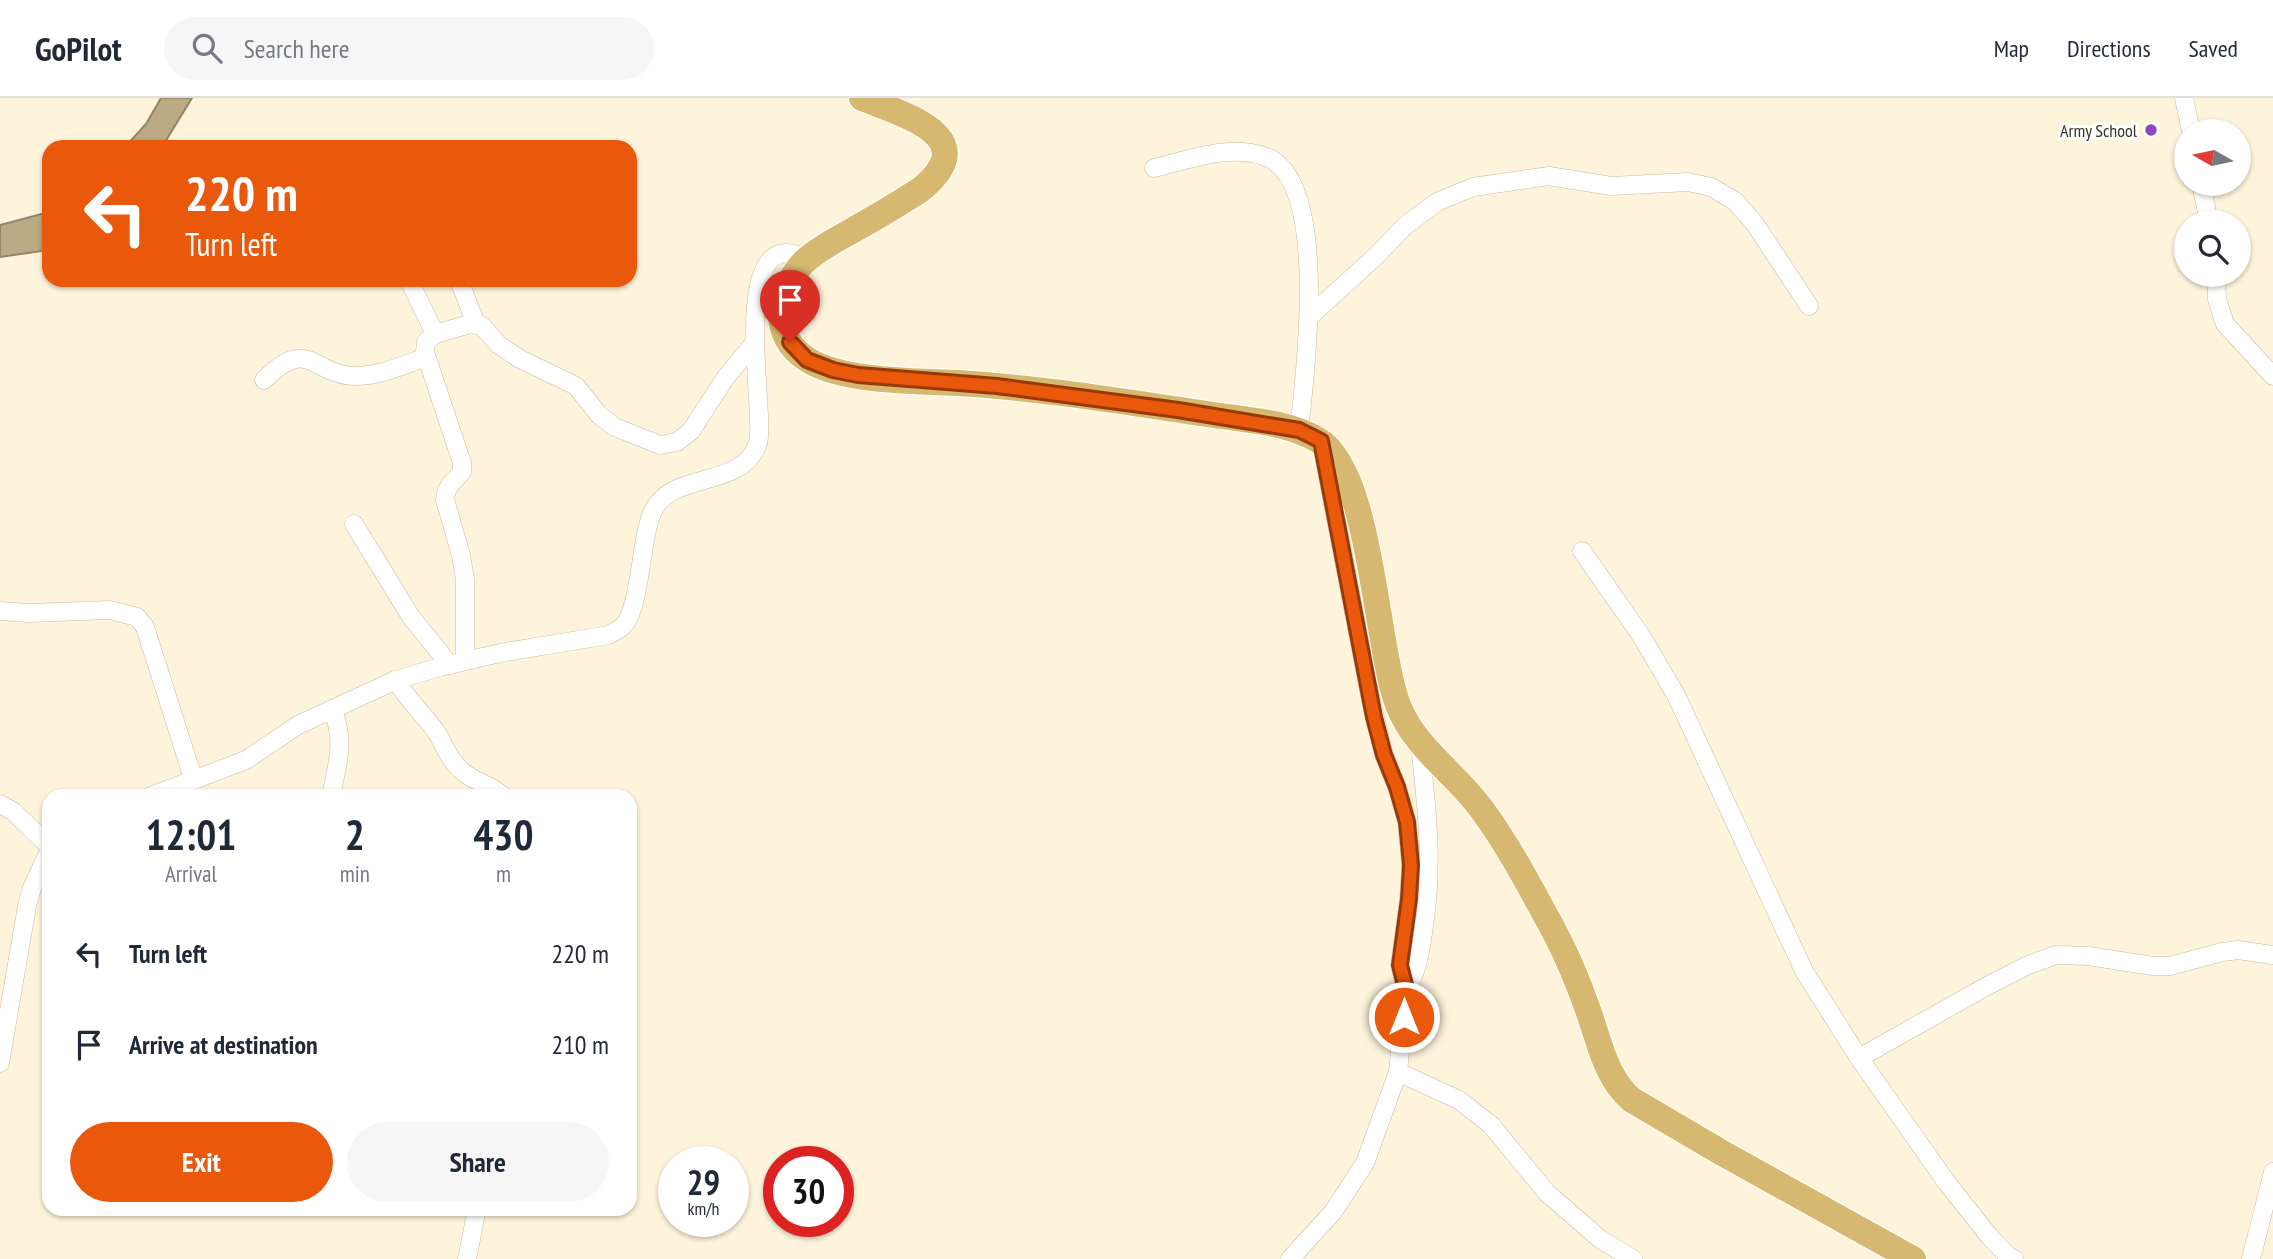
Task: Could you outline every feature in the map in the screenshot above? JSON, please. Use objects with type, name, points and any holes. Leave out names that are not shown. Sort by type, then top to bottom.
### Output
[{"type":"highway","points":[[862,98],[924,123],[942,144],[943,168],[920,190],[807,259],[784,290],[780,307],[782,326],[790,342],[807,360],[833,370],[894,379],[1023,389],[1178,410],[1310,436],[1338,457],[1349,480],[1362,526],[1397,704],[1420,744],[1481,807],[1515,860],[1563,947],[1589,1011],[1600,1050],[1619,1089],[1724,1154],[1913,1259]]},
{"type":"street","points":[[2184,98],[2188,119]]},
{"type":"street","points":[[1154,168],[1214,154],[1245,152],[1266,156],[1284,169],[1294,186],[1305,235],[1310,292],[1310,436],[1376,722],[1407,822],[1411,865],[1400,965],[1406,989],[1398,1072],[1365,1163],[1333,1212],[1290,1259]]},
{"type":"street","points":[[1309,317],[1405,226],[1437,202],[1473,187],[1549,176],[1611,186],[1688,182],[1711,187],[1735,201],[1755,224],[1808,306]]},
{"type":"street","points":[[167,789],[246,760],[298,725],[396,680],[500,653],[609,635],[623,626],[631,612],[646,529],[660,499],[672,489],[715,477],[741,466],[758,444],[761,428],[754,312],[757,287],[763,272],[773,259],[783,254],[807,259]]},
{"type":"street","points":[[412,287],[435,334]]},
{"type":"street","points":[[462,287],[476,324]]},
{"type":"street","points":[[2216,287],[2217,299],[2225,324],[2273,376]]},
{"type":"street","points":[[458,663],[465,580],[461,555],[445,500],[450,484],[463,468],[426,357],[426,342],[429,337],[476,324],[482,326],[499,345],[520,359],[576,386],[599,415],[615,427],[660,445],[677,442],[691,431],[726,377],[755,342]]},
{"type":"street","points":[[264,380],[285,362],[292,360],[314,360],[341,374],[354,376],[390,370],[426,357]]},
{"type":"street","points":[[354,524],[411,617],[458,663]]},
{"type":"street","points":[[1583,551],[1640,634],[1675,695],[1804,971],[1858,1058],[1947,1183],[1989,1236],[2014,1259]]},
{"type":"street","points":[[0,611],[28,613],[110,610],[137,617],[145,627],[193,778]]},
{"type":"street","points":[[396,680],[406,697],[438,735],[452,762],[469,777],[493,789]]},
{"type":"street","points":[[332,709],[341,736],[332,789]]},
{"type":"street","points":[[1406,989],[1417,968],[1429,902],[1431,858],[1420,744]]},
{"type":"street","points":[[0,804],[15,812],[42,839]]},
{"type":"street","points":[[0,1063],[27,906],[42,866]]},
{"type":"street","points":[[1858,1058],[1987,986],[2028,965],[2056,955],[2088,956],[2152,966],[2170,966],[2238,950],[2273,956]]},
{"type":"street","points":[[1398,1072],[1459,1100],[1491,1125],[1547,1193],[1600,1238],[1633,1259]]},
{"type":"street","points":[[2251,1259],[2273,1172]]},
{"type":"street","points":[[467,1259],[476,1216]]},
{"type":"shaded area","points":[[161,98],[192,98],[166,140],[131,140],[146,124]]},
{"type":"shaded area","points":[[42,214],[42,251],[0,257],[0,225]]},
{"type":"place","name":"Army School","points":[[2151,130]]},
{"type":"route","points":[[790,342],[807,360],[833,370],[858,375],[997,386],[1178,410],[1299,430],[1321,441],[1374,717],[1407,822],[1411,865],[1400,965],[1406,989],[1404,1017]]}]
